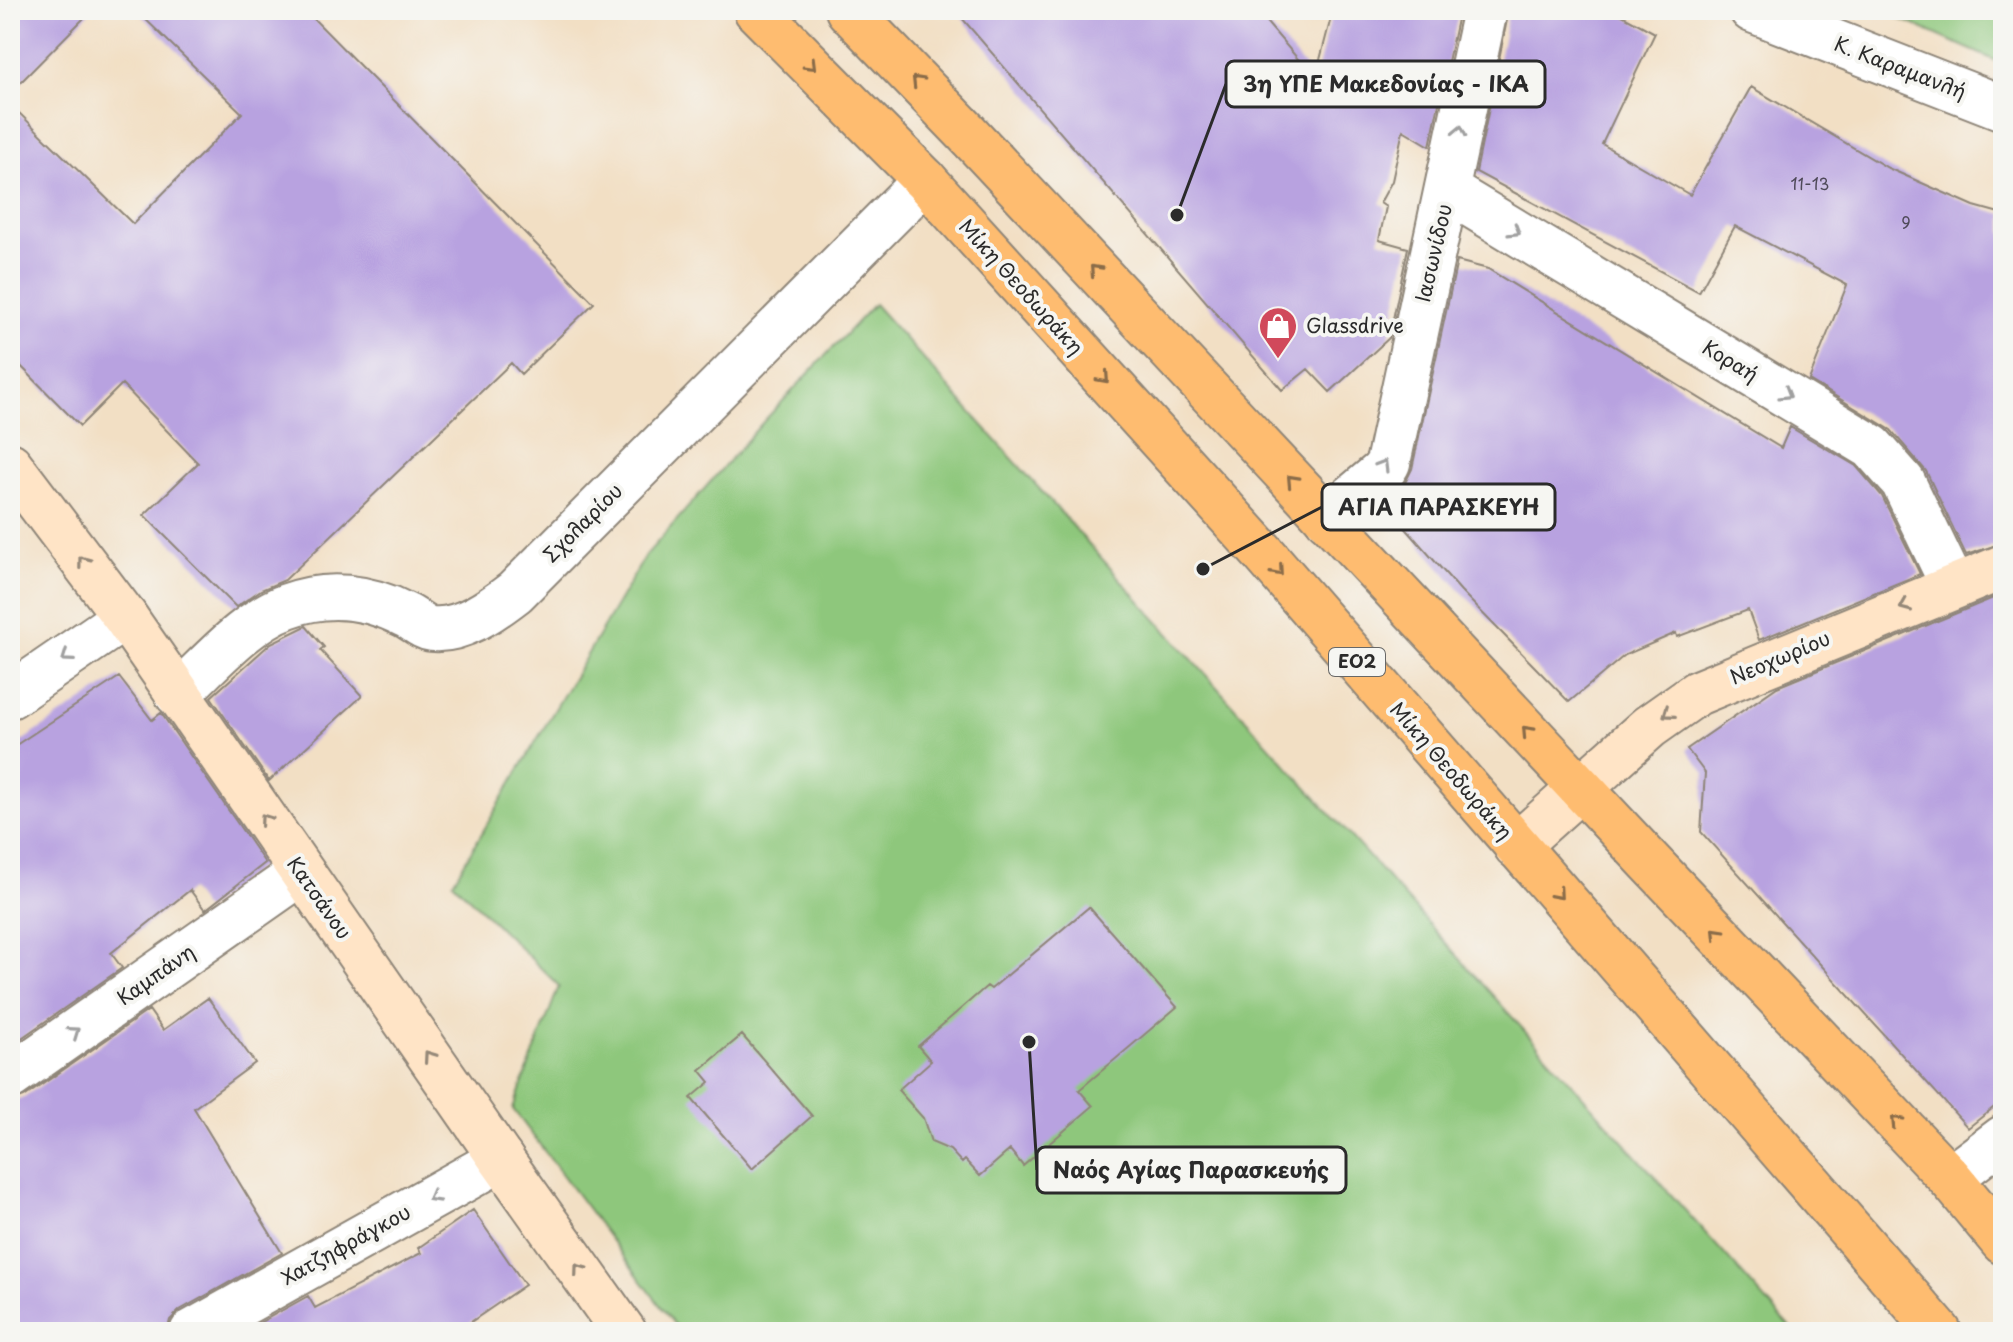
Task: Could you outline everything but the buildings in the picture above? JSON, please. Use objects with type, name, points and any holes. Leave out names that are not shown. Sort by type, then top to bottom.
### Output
[{"type":"highway","name":"Μίκη Θεοδωράκη","points":[[756,10],[925,180],[1265,555],[1939,1332]]},
{"type":"highway","points":[[848,10],[1950,1178],[2003,1242]]},
{"type":"street","name":"Ιασωνίδου","points":[[1327,518],[1383,471],[1388,463],[1485,10]]},
{"type":"street","name":"Κ. Καραμανλή","points":[[1752,10],[2003,108]]},
{"type":"street","name":"Σχολαρίου","points":[[177,694],[267,615],[308,599],[351,597],[373,602],[405,614],[430,629],[453,626],[496,607],[526,581],[925,180]]},
{"type":"street","name":"Κοραή","points":[[1448,191],[1872,447],[1903,482],[1953,586]]},
{"type":"street","name":"Κατσάνου","points":[[10,465],[125,617],[624,1332]]},
{"type":"street","name":"Νεοχωρίου","points":[[1516,846],[1649,727],[1697,693],[2003,567]]},
{"type":"street","points":[[10,696],[125,617]]},
{"type":"street","name":"Καμπάνη","points":[[10,1077],[301,873]]},
{"type":"street","points":[[1950,1178],[2003,1138]]},
{"type":"street","name":"Χατζηφράγκου","points":[[192,1332],[501,1159]]},
{"type":"green space","points":[[1880,10],[2003,10],[2003,64]]},
{"type":"green space","points":[[874,304],[1794,1332],[680,1332],[513,1109],[559,986],[453,882],[646,555],[764,421]]},
{"type":"place","name":"3η ΥΠΕ Μακεδονίας - IKA","points":[[1177,215]]},
{"type":"place","name":"Glassdrive","points":[[1278,360]]},
{"type":"place","name":"ΑΓΙΑ ΠΑΡΑΣΚΕΥΗ","points":[[1203,569]]},
{"type":"place","name":"Ναός Αγίας Παρασκευής","points":[[1029,1042]]}]
